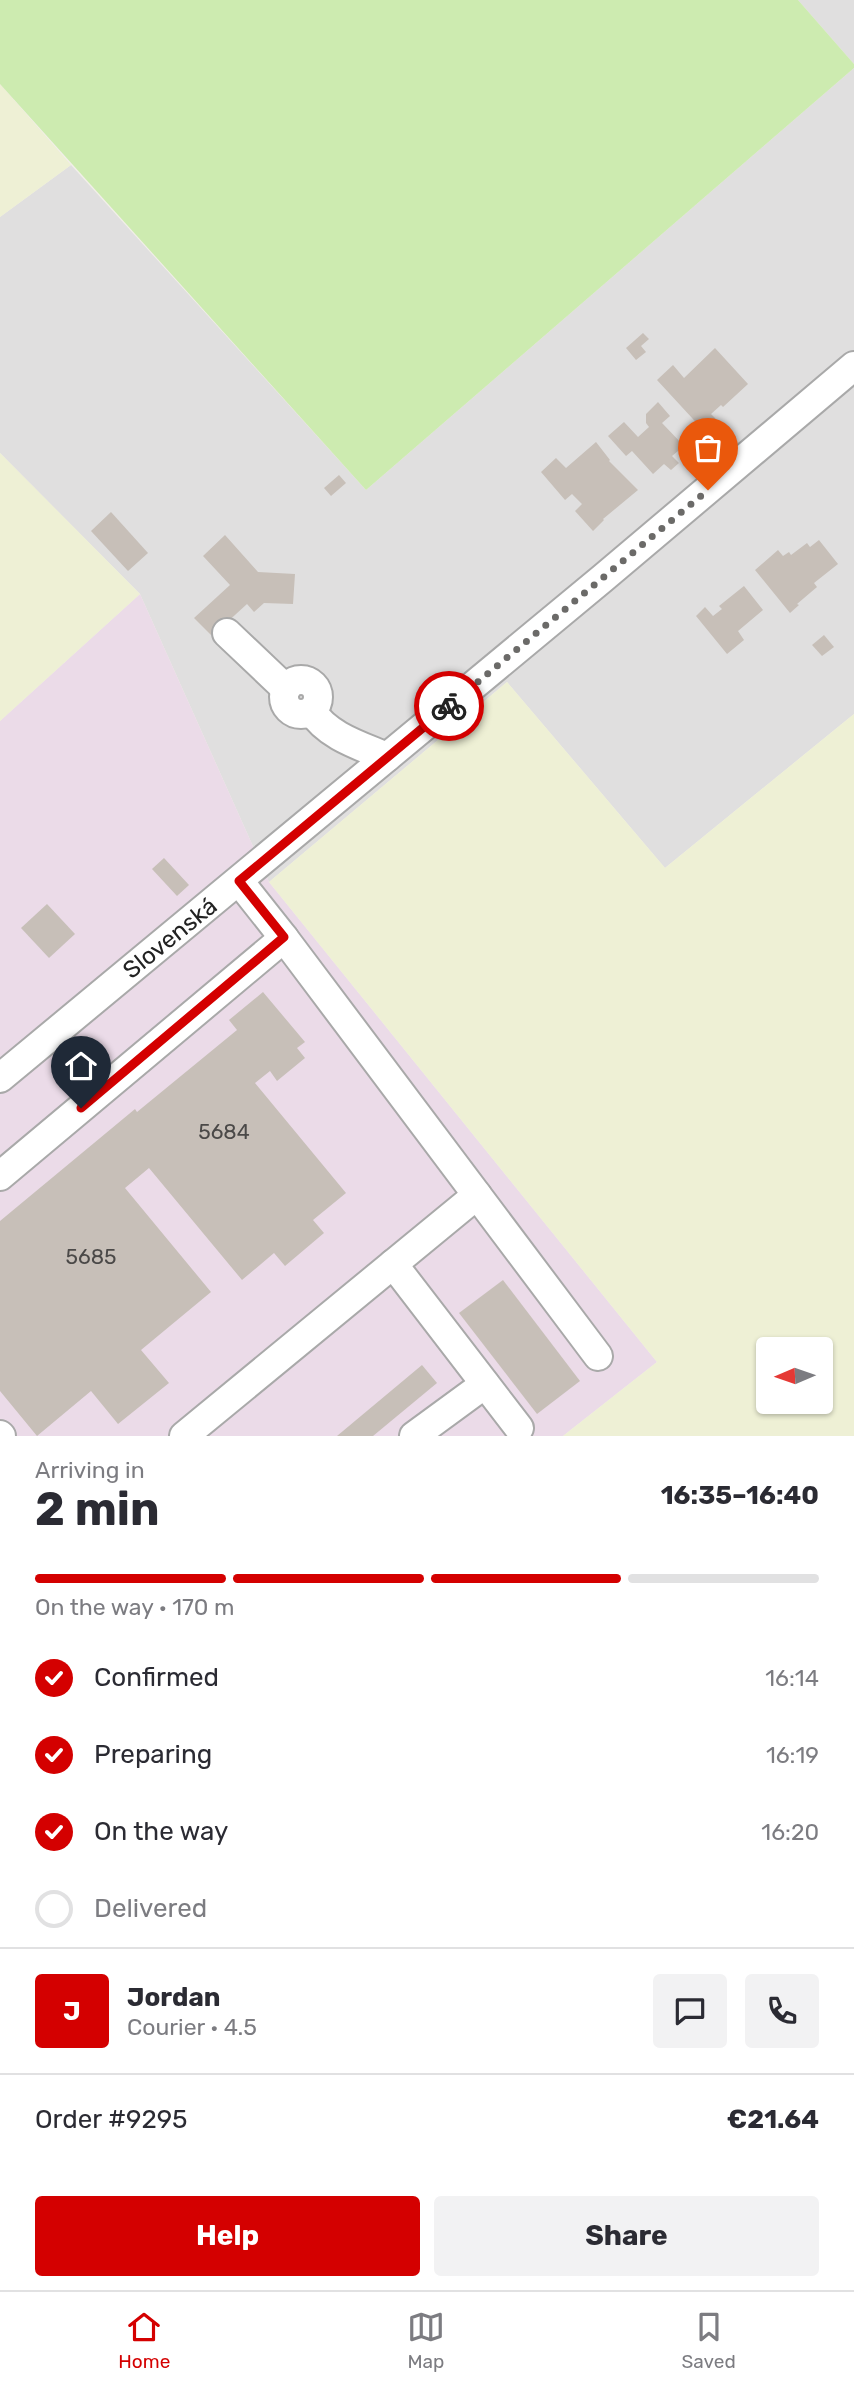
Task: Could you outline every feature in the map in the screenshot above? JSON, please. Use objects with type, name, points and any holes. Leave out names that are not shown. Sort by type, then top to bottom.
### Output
[{"type":"street","name":"Slovenská","points":[[0,1078],[854,366]]},
{"type":"street","points":[[227,634],[286,689],[285,705],[290,711],[297,714],[312,711],[319,722],[343,738],[387,757]]},
{"type":"street","points":[[239,881],[284,937],[598,1356]]},
{"type":"street","points":[[0,1176],[284,937]]},
{"type":"street","points":[[184,1436],[477,1195]]},
{"type":"street","points":[[393,1264],[519,1428]]},
{"type":"street","points":[[414,1436],[485,1384]]},
{"type":"shaded area","points":[[798,0],[854,0],[854,64]]},
{"type":"shaded area","points":[[854,68],[854,714],[665,868],[507,682],[269,882],[140,594],[0,453],[0,217],[71,165],[366,490]]},
{"type":"shaded area","points":[[140,594],[269,882],[657,1362],[563,1436],[0,1436],[0,721]]},
{"type":"green space","points":[[0,0],[798,0],[854,64],[854,68],[366,490],[0,84]]},
{"type":"green space","points":[[0,84],[71,165],[0,217]]},
{"type":"green space","points":[[0,453],[140,594],[0,721]]},
{"type":"green space","points":[[507,682],[665,868],[854,714],[854,1436],[563,1436],[657,1362],[269,882]]},
{"type":"building","points":[[643,333],[649,339],[641,346],[646,352],[636,360],[626,348]]},
{"type":"building","points":[[715,348],[748,384],[723,407],[721,405],[711,414],[717,420],[704,431],[657,380],[673,365],[684,378]]},
{"type":"building","points":[[658,402],[670,416],[662,423],[684,446],[672,456],[679,463],[671,470],[664,464],[653,474],[632,451],[626,456],[608,436],[624,422],[638,437],[649,427],[646,414]]},
{"type":"building","points":[[596,442],[609,461],[638,490],[603,519],[593,531],[575,511],[582,504],[572,494],[565,500],[541,472],[556,458],[566,468]]},
{"type":"building","points":[[339,475],[346,483],[331,496],[324,488]]},
{"type":"building","points":[[111,512],[148,553],[128,571],[91,531]]},
{"type":"building","points":[[225,535],[258,572],[295,574],[293,604],[264,603],[254,612],[247,604],[212,636],[194,618],[230,585],[203,556]]},
{"type":"building","points":[[819,540],[838,564],[814,583],[817,587],[790,613],[755,570],[778,550],[783,556],[789,552],[791,555],[807,543],[810,547]]},
{"type":"building","points":[[744,586],[763,610],[738,631],[744,640],[727,654],[696,616],[705,607],[713,616],[722,609],[719,606]]},
{"type":"building","points":[[824,635],[834,647],[822,656],[812,645]]},
{"type":"building","points":[[164,858],[189,885],[177,896],[152,869]]},
{"type":"building","points":[[47,904],[75,934],[49,958],[21,928]]},
{"type":"building","points":[[263,992],[305,1042],[297,1048],[305,1058],[277,1081],[270,1071],[255,1083],[346,1193],[313,1220],[324,1233],[285,1266],[274,1253],[242,1280],[149,1168],[125,1188],[211,1292],[141,1350],[169,1383],[118,1424],[91,1391],[37,1436],[0,1391],[0,1221],[135,1109],[137,1112],[237,1030],[229,1020]]},
{"type":"building","points":[[503,1280],[580,1381],[537,1414],[459,1313]]},
{"type":"building","points":[[422,1365],[437,1383],[373,1436],[337,1436]]},
{"type":"way so far","points":[[449,706],[708,490]]},
{"type":"route","points":[[81,1108],[284,937],[239,881],[449,706]]}]
